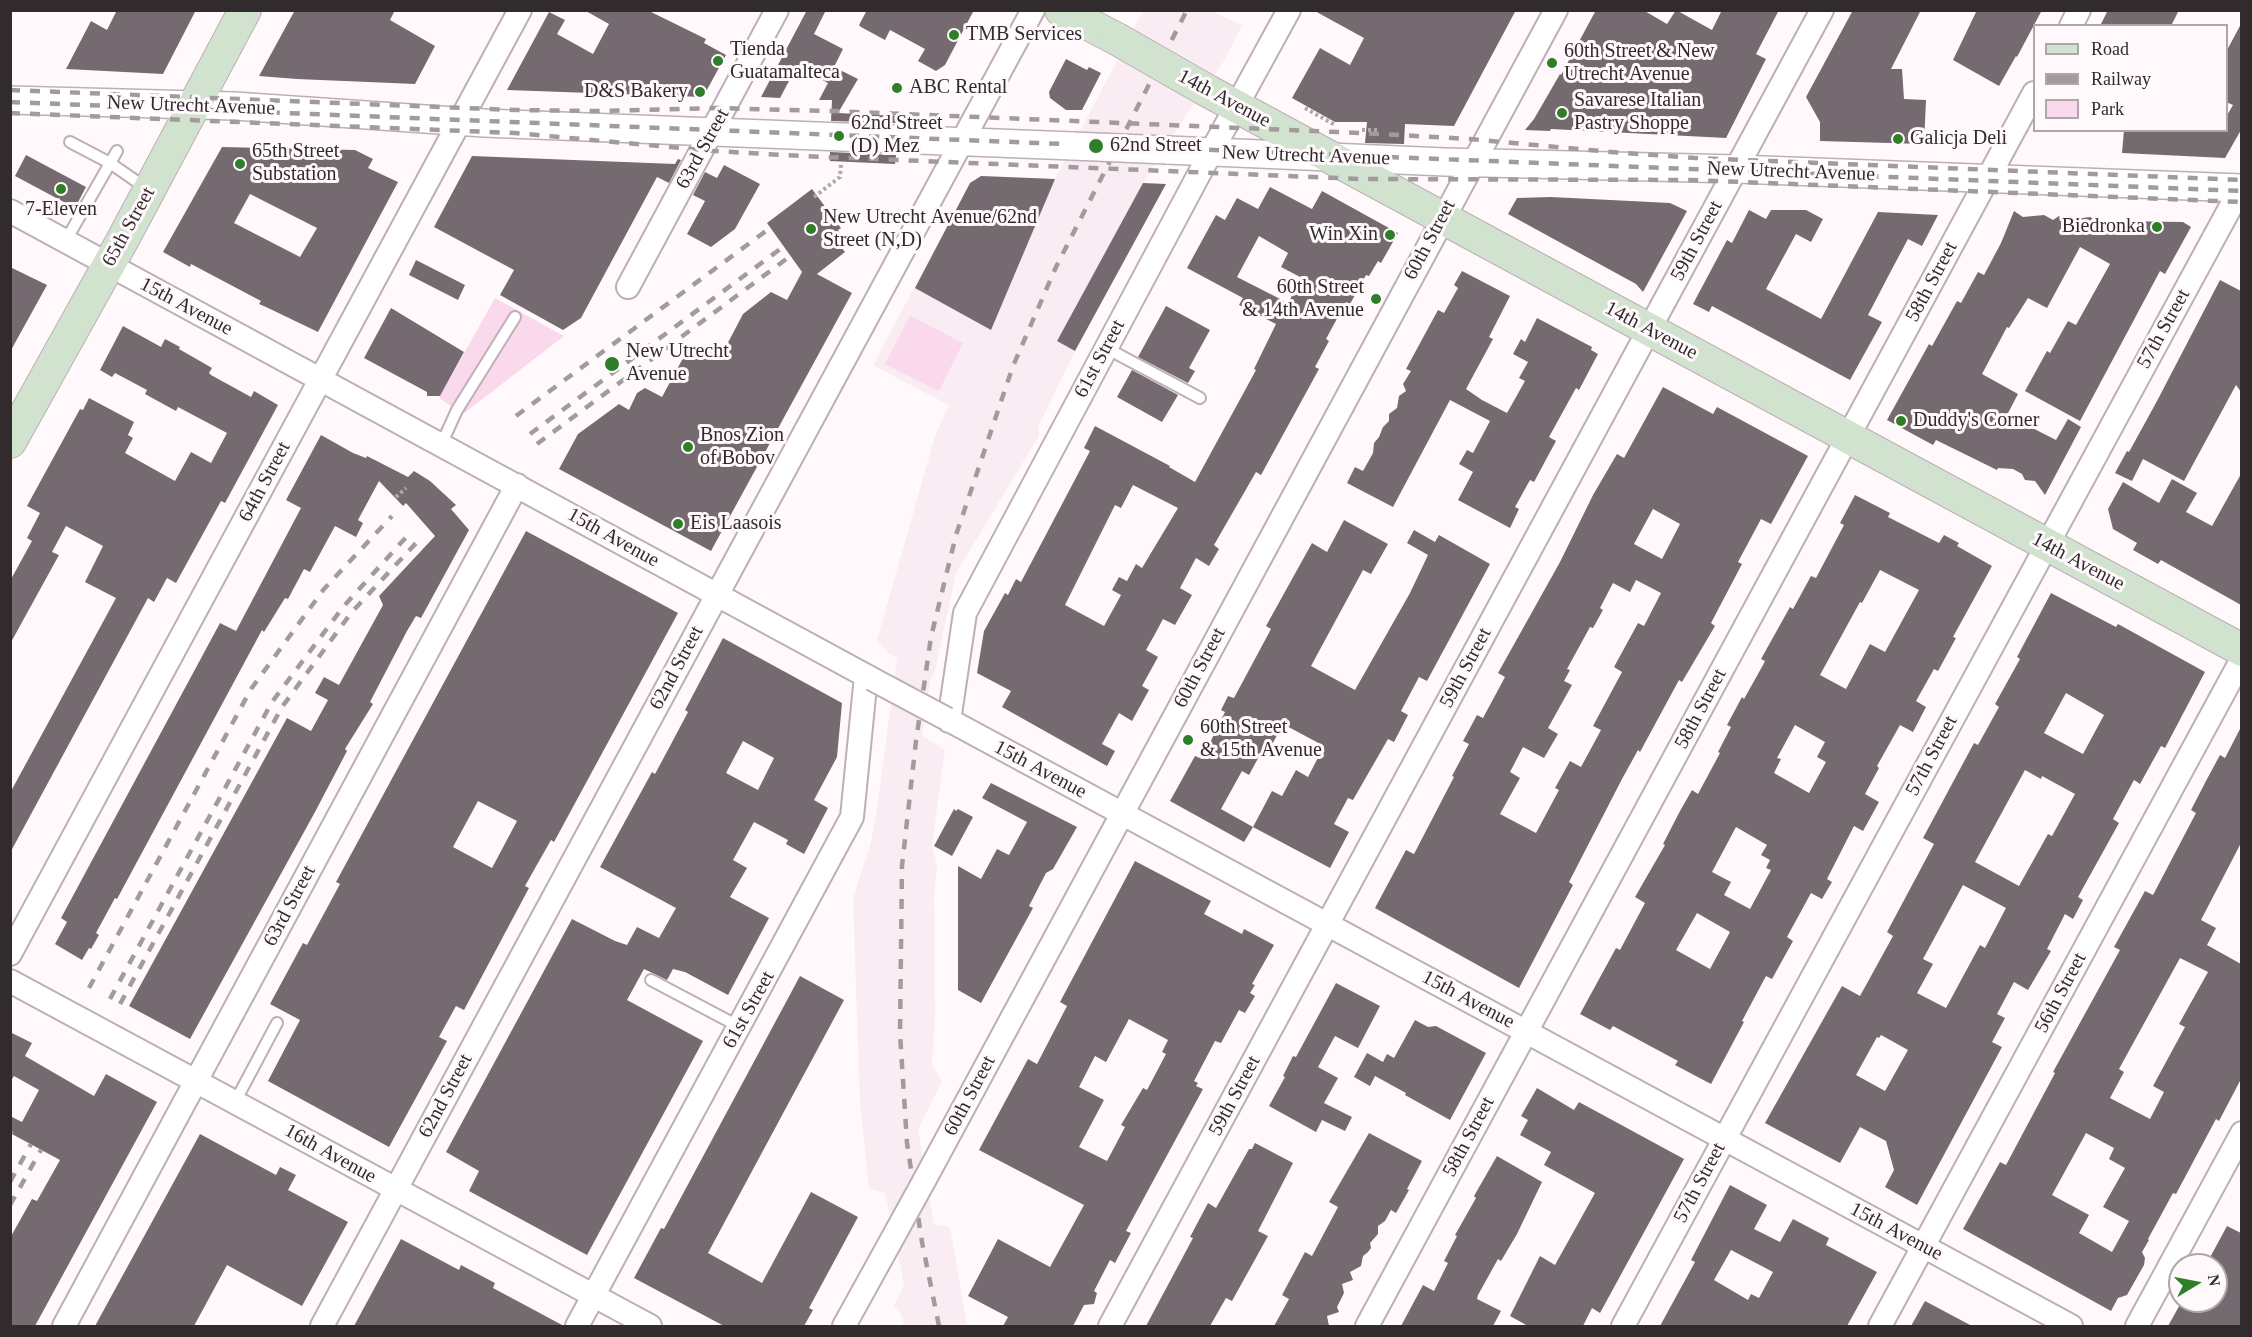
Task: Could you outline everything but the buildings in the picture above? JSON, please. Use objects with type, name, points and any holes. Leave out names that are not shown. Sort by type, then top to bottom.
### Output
[{"type":"main road","name":"65th Street","points":[[10,442],[245,10]]},
{"type":"main road","name":"14th Avenue","points":[[1061,10],[2241,650]]},
{"type":"street","name":"64th Street","points":[[10,954],[520,10]]},
{"type":"street","name":"63rd Street","points":[[628,287],[777,10]]},
{"type":"street","name":"62nd Street","points":[[322,1326],[1034,10]]},
{"type":"street","name":"61st Street","points":[[948,720],[965,613],[1289,10]]},
{"type":"street","name":"60th Street","points":[[844,1326],[1556,10]]},
{"type":"street","name":"59th Street","points":[[1110,1326],[1822,10]]},
{"type":"street","points":[[2072,24],[2079,10]]},
{"type":"street","name":"58th Street","points":[[1367,1326],[2033,95]]},
{"type":"street","name":"New Utrecht Avenue","points":[[10,100],[194,106],[460,122],[1329,157],[2241,187]]},
{"type":"street","name":"57th Street","points":[[1623,1326],[2241,187]]},
{"type":"street","name":"15th Avenue","points":[[10,211],[869,678],[2071,1326]]},
{"type":"street","name":"63rd Street","points":[[64,1326],[517,485]]},
{"type":"street","name":"56th Street","points":[[1881,1326],[2241,659]]},
{"type":"street","name":"61st Street","points":[[577,1326],[852,817],[869,678]]},
{"type":"street","name":"16th Avenue","points":[[10,981],[650,1326]]},
{"type":"street","points":[[2137,1326],[2241,1133]]},
{"type":"lane","points":[[69,141],[110,163],[149,190]]},
{"type":"lane","points":[[65,242],[117,151]]},
{"type":"lane","points":[[441,445],[457,410],[515,317]]},
{"type":"lane","points":[[1106,348],[1200,398]]},
{"type":"lane","points":[[651,980],[740,1027]]},
{"type":"lane","points":[[235,1102],[277,1023]]},
{"type":"path","points":[[1305,108],[1335,125]]},
{"type":"path","points":[[1362,130],[1378,130]]},
{"type":"path","points":[[814,197],[840,177],[841,164]]},
{"type":"path","points":[[396,497],[406,488]]},
{"type":"shaded area","points":[[1143,11],[1210,11],[1242,25],[1224,61],[1143,183],[1057,340],[1075,351],[1038,427],[1039,436],[956,573],[934,676],[931,677],[922,735],[945,750],[932,845],[937,865],[934,895],[935,1014],[932,1065],[942,1081],[918,1129],[934,1225],[950,1227],[967,1326],[904,1326],[902,1315],[894,1307],[904,1284],[885,1193],[869,1188],[860,1103],[853,898],[871,842],[897,658],[889,654],[877,640],[935,436],[949,405],[873,365],[970,183],[981,176],[1055,179]]},
{"type":"green space","points":[[495,298],[564,336],[463,414],[439,398]]},
{"type":"green space","points":[[910,316],[963,343],[939,391],[885,364]]},
{"type":"railway","points":[[939,1326],[922,1242],[907,1143],[900,1033],[902,866],[916,741],[931,637],[956,535],[1013,366],[1056,267],[1187,10]]},
{"type":"railway","points":[[10,90],[515,110],[596,111],[715,108],[832,111],[1362,133],[1470,139],[1695,158],[2242,180]]},
{"type":"railway","points":[[10,102],[2242,191]]},
{"type":"railway","points":[[10,113],[515,133],[714,151],[801,156],[1361,179],[1692,180],[2242,202]]},
{"type":"railway","points":[[516,416],[770,228]]},
{"type":"railway","points":[[530,434],[783,247]]},
{"type":"railway","points":[[537,444],[789,257]]},
{"type":"railway","points":[[89,988],[251,689],[324,589],[392,516]]},
{"type":"railway","points":[[110,999],[272,702],[343,607],[409,534]]},
{"type":"railway","points":[[120,1004],[282,707],[351,613],[417,542]]},
{"type":"railway","points":[[10,1182],[31,1144]]},
{"type":"railway","points":[[10,1205],[41,1150]]},
{"type":"place","name":"TMB Services","points":[[954,35]]},
{"type":"place","name":"Tienda Guatamalteca","points":[[718,61]]},
{"type":"place","name":"60th Street & New Utrecht Avenue","points":[[1552,63]]},
{"type":"place","name":"ABC Rental","points":[[897,88]]},
{"type":"place","name":"D&S Bakery","points":[[700,92]]},
{"type":"place","name":"Savarese Italian Pastry Shoppe","points":[[1562,113]]},
{"type":"place","name":"62nd Street (D) Mez","points":[[839,136]]},
{"type":"place","name":"Galicja Deli","points":[[1898,139]]},
{"type":"place","name":"62nd Street","points":[[1096,146]]},
{"type":"place","name":"65th Street Substation","points":[[240,164]]},
{"type":"place","name":"7-Eleven","points":[[61,189]]},
{"type":"place","name":"Biedronka","points":[[2157,227]]},
{"type":"place","name":"New Utrecht Avenue/62nd Street (N,D)","points":[[811,229]]},
{"type":"place","name":"Win Xin","points":[[1390,235]]},
{"type":"place","name":"60th Street & 14th Avenue","points":[[1376,299]]},
{"type":"place","name":"New Utrecht Avenue","points":[[612,364]]},
{"type":"place","name":"Duddy's Corner","points":[[1901,421]]},
{"type":"place","name":"Bnos Zion of Bobov","points":[[688,447]]},
{"type":"place","name":"Eis Laasois","points":[[678,524]]},
{"type":"place","name":"60th Street & 15th Avenue","points":[[1188,740]]}]
